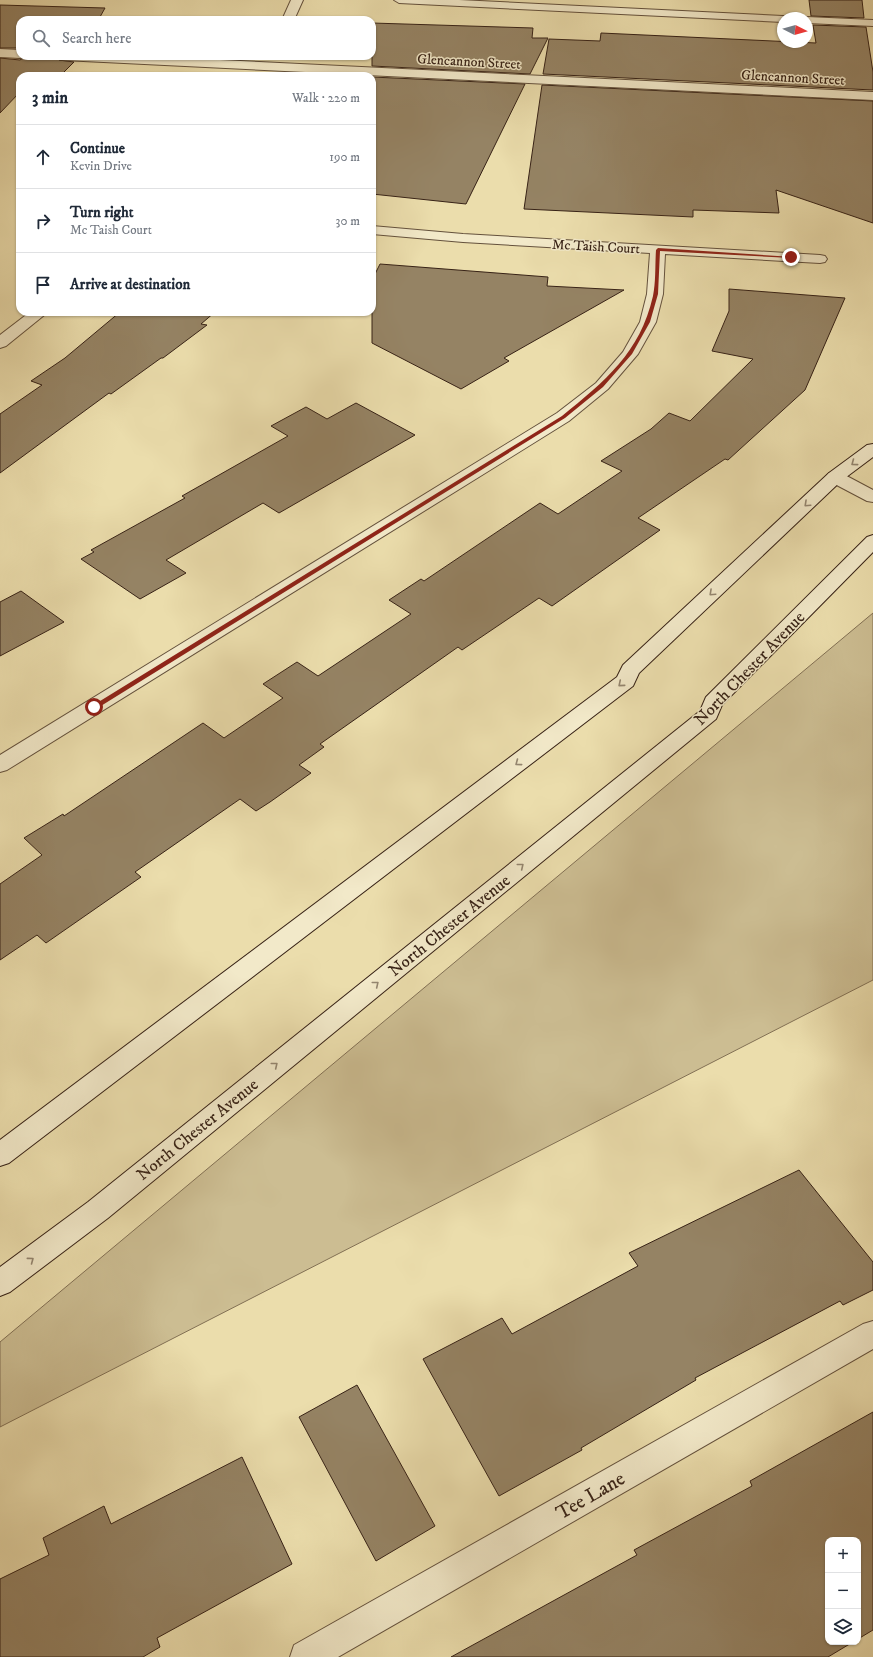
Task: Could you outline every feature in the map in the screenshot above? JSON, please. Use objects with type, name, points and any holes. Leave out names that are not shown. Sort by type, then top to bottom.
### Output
[{"type":"street","points":[[290,16],[297,0]]},
{"type":"street","points":[[0,53],[16,54]]},
{"type":"street","name":"Glencannon Street","points":[[144,60],[873,96]]},
{"type":"street","name":"Mc Taish Court","points":[[376,230],[463,238],[820,259]]},
{"type":"street","points":[[0,765],[563,417],[602,386],[630,354],[648,322],[655,294],[658,250]]},
{"type":"street","points":[[0,343],[35,316]]},
{"type":"street","points":[[0,1155],[626,680],[630,670],[835,477],[873,449]]},
{"type":"street","points":[[835,477],[873,497]]},
{"type":"street","name":"North Chester Avenue","points":[[0,1283],[98,1210],[709,714],[713,702],[873,541]]},
{"type":"street","name":"Tee Lane","points":[[306,1657],[873,1334]]},
{"type":"lane","points":[[399,0],[777,19]]},
{"type":"lane","points":[[813,20],[873,24]]},
{"type":"shaded area","points":[[873,613],[873,980],[0,1427],[0,1342]]},
{"type":"building","points":[[809,0],[862,0],[864,18],[813,16],[813,12],[810,12]]},
{"type":"building","points":[[0,5],[105,8],[101,16],[16,16],[16,48],[0,48]]},
{"type":"building","points":[[376,23],[533,28],[532,38],[548,38],[530,74],[372,66],[372,60],[376,60]]},
{"type":"building","points":[[813,25],[866,27],[873,72],[873,90],[543,74],[549,39],[600,41],[601,33],[777,41],[777,48],[813,48],[813,43],[816,43]]},
{"type":"building","points":[[0,58],[74,62],[64,72],[16,72],[16,96],[0,113]]},
{"type":"building","points":[[376,77],[525,84],[466,204],[376,194]]},
{"type":"building","points":[[542,85],[873,101],[873,223],[776,190],[779,213],[693,210],[693,217],[524,209]]},
{"type":"building","points":[[380,264],[548,277],[547,286],[624,290],[504,358],[509,361],[461,389],[372,343],[372,316],[376,316],[376,272]]},
{"type":"building","points":[[729,289],[845,298],[805,390],[728,460],[725,459],[638,518],[660,530],[552,606],[539,598],[462,650],[458,647],[320,744],[324,747],[299,765],[311,773],[270,802],[256,811],[240,799],[135,872],[141,877],[46,943],[37,935],[0,960],[0,884],[42,855],[24,838],[63,814],[64,816],[203,723],[224,738],[283,698],[263,684],[297,662],[318,676],[411,614],[389,600],[421,579],[424,581],[540,503],[558,514],[622,471],[601,461],[651,429],[669,413],[690,421],[753,359],[712,351],[729,311]]},
{"type":"building","points":[[115,316],[210,316],[201,324],[207,325],[163,358],[111,394],[109,393],[0,473],[0,414],[42,385],[31,381],[65,358]]},
{"type":"building","points":[[356,403],[415,435],[279,513],[263,503],[166,560],[186,573],[140,599],[81,559],[94,552],[91,550],[185,498],[182,496],[288,436],[271,426],[306,407],[327,419]]},
{"type":"building","points":[[21,591],[64,622],[0,656],[0,602]]},
{"type":"building","points":[[799,1170],[873,1262],[873,1290],[843,1305],[840,1301],[695,1378],[696,1380],[581,1448],[582,1450],[499,1496],[423,1359],[502,1318],[512,1334],[638,1266],[629,1253]]},
{"type":"building","points":[[357,1385],[435,1526],[376,1561],[299,1417]]},
{"type":"building","points":[[873,1412],[873,1630],[861,1637],[861,1537],[825,1537],[825,1645],[848,1645],[828,1657],[451,1657],[637,1555],[634,1550],[752,1486],[750,1481]]},
{"type":"building","points":[[242,1457],[292,1564],[157,1638],[160,1647],[143,1657],[0,1657],[0,1579],[49,1555],[43,1538],[104,1506],[111,1524]]},
{"type":"route","points":[[94,707],[563,417],[602,386],[630,354],[648,322],[655,294],[658,250],[791,257]]}]
